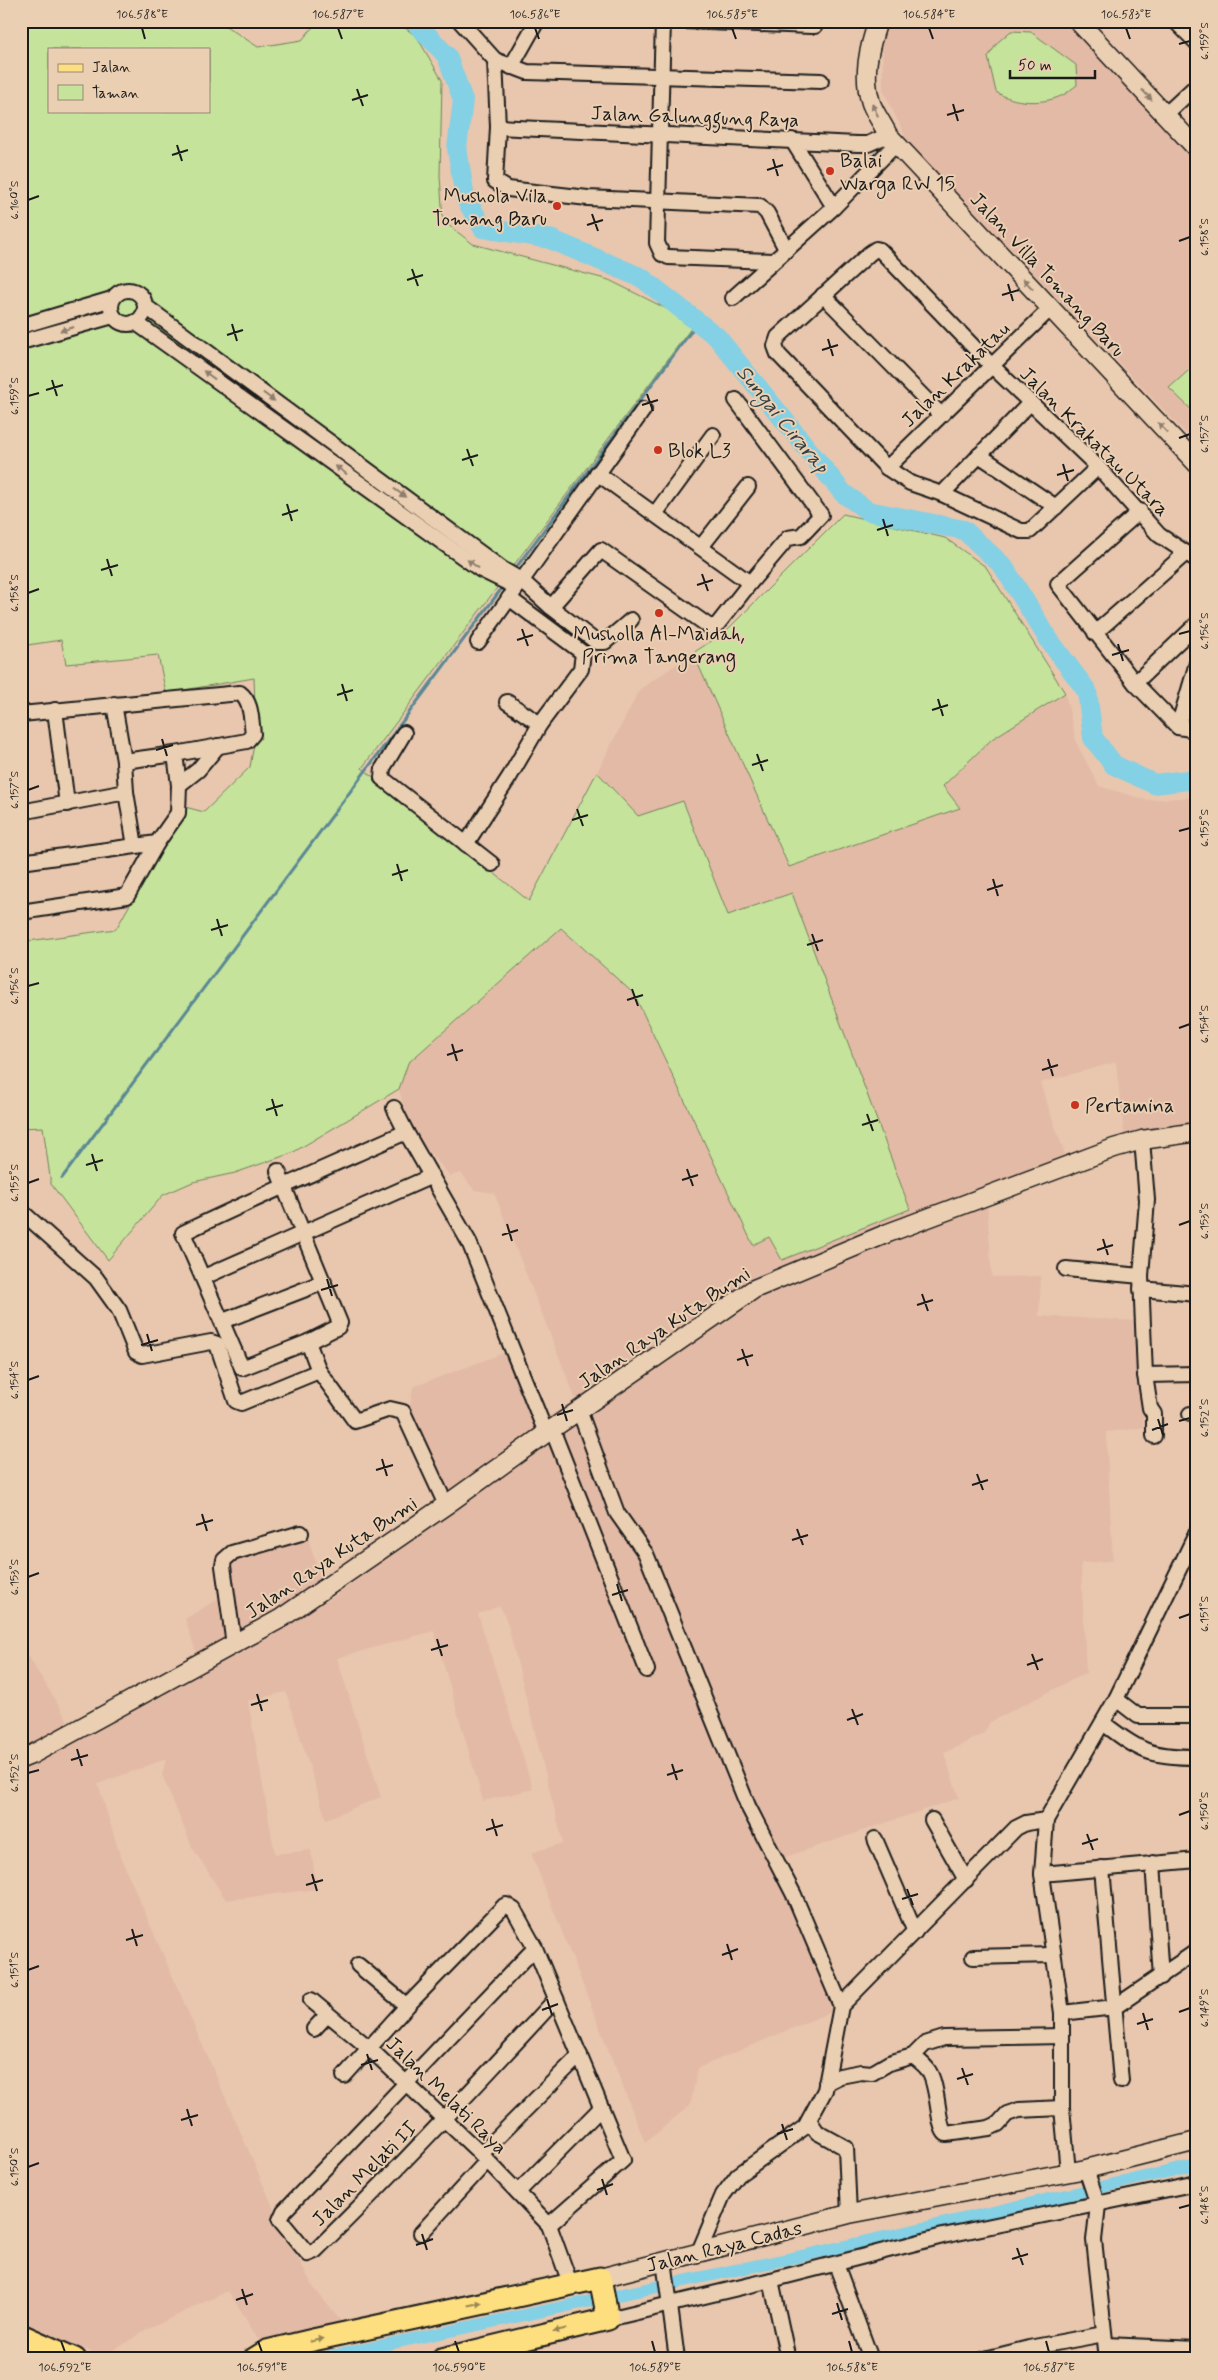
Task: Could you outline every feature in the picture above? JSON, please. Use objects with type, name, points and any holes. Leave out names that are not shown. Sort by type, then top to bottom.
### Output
[{"type":"main road","name":"Jalan Raya Cadas","points":[[254,2359],[267,2351],[313,2340],[570,2284],[600,2282]]},
{"type":"main road","points":[[442,2359],[607,2316],[600,2282]]},
{"type":"main road","points":[[26,2344],[75,2359]]},
{"type":"street","points":[[460,21],[495,60],[527,72],[661,74],[822,81]]},
{"type":"street","points":[[511,67],[537,21]]},
{"type":"street","points":[[663,21],[658,136],[657,243],[665,256],[772,261]]},
{"type":"street","points":[[683,21],[778,23],[811,26],[815,26],[815,21]]},
{"type":"street","name":"Jalan Villa Tomang Baru","points":[[878,21],[870,46],[866,79],[871,103],[892,139],[1197,464]]},
{"type":"street","points":[[1078,21],[1197,149]]},
{"type":"street","points":[[1175,21],[1196,42]]},
{"type":"street","points":[[495,60],[498,127],[495,181],[508,189],[588,198],[760,206],[767,213],[786,249]]},
{"type":"street","points":[[1165,115],[1197,85]]},
{"type":"street","name":"Jalan Galunggung Raya","points":[[498,127],[658,136],[868,144],[892,139]]},
{"type":"street","points":[[734,298],[772,261],[834,207],[892,139]]},
{"type":"street","points":[[792,140],[834,207]]},
{"type":"street","name":"Jalan Krakatau Utara","points":[[823,295],[876,249],[880,250],[992,366],[1098,467],[1159,534],[1191,556]]},
{"type":"street","points":[[21,326],[112,299],[121,291],[133,290],[142,298],[145,306],[502,569],[515,588],[583,653],[581,669],[540,724],[510,776],[466,844]]},
{"type":"street","points":[[941,415],[823,295],[778,337],[775,346],[778,354],[887,468],[910,483],[942,494],[1021,531],[1030,531],[1098,467]]},
{"type":"street","points":[[112,299],[110,305],[113,316],[122,323],[135,322],[143,315],[145,306]]},
{"type":"street","name":"Jalan Krakatau","points":[[887,468],[1051,308]]},
{"type":"street","points":[[21,342],[113,316]]},
{"type":"street","points":[[135,322],[481,570],[551,606],[596,642],[605,642],[631,620]]},
{"type":"street","points":[[551,606],[601,550],[710,627],[717,625],[788,538],[801,536],[821,515],[736,400]]},
{"type":"street","points":[[942,494],[1030,403]]},
{"type":"street","points":[[478,642],[644,409]]},
{"type":"street","points":[[655,514],[713,435]]},
{"type":"street","points":[[979,455],[1056,507]]},
{"type":"street","points":[[597,473],[750,583]]},
{"type":"street","points":[[701,547],[748,487]]},
{"type":"street","points":[[1140,511],[1058,584],[1135,683],[1178,727],[1197,730]]},
{"type":"street","points":[[1095,633],[1191,556]]},
{"type":"street","points":[[1135,683],[1197,624]]},
{"type":"street","points":[[1178,727],[1197,663]]},
{"type":"street","points":[[21,714],[240,693],[244,696],[249,708],[253,734],[247,741],[124,762]]},
{"type":"street","points":[[507,702],[540,724]]},
{"type":"street","points":[[114,704],[135,846]]},
{"type":"street","points":[[55,710],[67,804]]},
{"type":"street","points":[[404,734],[383,768],[382,778],[492,864]]},
{"type":"street","points":[[179,785],[198,770],[218,746]]},
{"type":"street","points":[[21,912],[124,898],[127,896],[157,843],[178,813],[179,785],[175,754]]},
{"type":"street","points":[[21,812],[126,792]]},
{"type":"street","points":[[21,862],[157,843]]},
{"type":"street","points":[[394,1108],[470,1242],[647,1670]]},
{"type":"street","points":[[278,1171],[284,1187],[340,1320],[339,1325],[308,1342],[242,1368],[204,1277],[183,1233],[284,1187],[406,1132]]},
{"type":"street","name":"Jalan Raya Kuta Bumi","points":[[21,1759],[280,1619],[446,1506],[549,1431],[754,1289],[906,1226],[1114,1148],[1142,1140],[1197,1132]]},
{"type":"street","points":[[1142,1140],[1147,1200],[1141,1283],[1145,1375],[1150,1408],[1154,1414],[1154,1436]]},
{"type":"street","points":[[204,1277],[432,1176]]},
{"type":"street","points":[[21,1212],[96,1278],[119,1310],[136,1352],[142,1355],[211,1342],[217,1344],[236,1401],[241,1403],[319,1371]]},
{"type":"street","points":[[1066,1269],[1197,1294]]},
{"type":"street","points":[[223,1322],[324,1282]]},
{"type":"street","points":[[308,1342],[319,1371],[355,1421],[390,1409],[403,1412],[446,1506]]},
{"type":"street","points":[[1145,1375],[1197,1374]]},
{"type":"street","points":[[579,1410],[617,1513],[646,1554],[748,1806],[794,1895],[841,2006],[826,2083],[809,2120],[804,2127],[738,2175],[723,2195],[698,2254]]},
{"type":"street","points":[[1068,2172],[1062,2108],[1062,2013],[1042,1874],[1046,1820],[1103,1723],[1192,1555],[1197,1532]]},
{"type":"street","points":[[234,1645],[223,1566],[224,1560],[232,1553],[302,1533]]},
{"type":"street","points":[[1116,1699],[1138,1716],[1197,1716]]},
{"type":"street","points":[[1103,1723],[1139,1749],[1161,1756],[1197,1757]]},
{"type":"street","points":[[932,1820],[966,1880]]},
{"type":"street","points":[[841,2006],[1016,1828],[1026,1823],[1046,1820]]},
{"type":"street","points":[[875,1839],[915,1932]]},
{"type":"street","points":[[1042,1874],[1197,1860]]},
{"type":"street","points":[[1153,1863],[1162,1977]]},
{"type":"street","points":[[1102,1868],[1116,2007],[1121,2081]]},
{"type":"street","points":[[344,2076],[407,2006],[506,1905],[514,1910],[535,1948],[623,2162],[549,2226],[570,2284]]},
{"type":"street","points":[[405,2085],[535,1948]]},
{"type":"street","points":[[1062,2013],[1116,2007],[1197,1951]]},
{"type":"street","points":[[973,1958],[1053,1955]]},
{"type":"street","points":[[358,1965],[407,2006]]},
{"type":"street","name":"Jalan Melati II","points":[[405,2085],[284,2211],[280,2220],[308,2254],[355,2212],[444,2120],[556,1999]]},
{"type":"street","name":"Jalan Melati Raya","points":[[311,2000],[369,2048],[405,2085],[484,2157],[549,2226]]},
{"type":"street","points":[[314,2029],[328,2014]]},
{"type":"street","points":[[826,2083],[840,2076],[861,2072],[872,2073],[889,2063],[913,2056],[925,2044],[944,2038],[1062,2036]]},
{"type":"street","points":[[421,2233],[484,2157],[580,2055]]},
{"type":"street","points":[[913,2056],[928,2070],[937,2093],[939,2123],[946,2134],[989,2128],[998,2124],[1007,2114],[1019,2110],[1062,2108]]},
{"type":"street","points":[[518,2192],[601,2108]]},
{"type":"street","points":[[809,2120],[817,2132],[846,2148],[849,2214]]},
{"type":"street","name":"Jalan Raya Cadas","points":[[600,2282],[665,2268],[698,2254],[849,2214],[1087,2170],[1197,2141]]},
{"type":"street","points":[[1087,2170],[1098,2202],[1094,2240],[1106,2346]]},
{"type":"street","points":[[607,2316],[771,2280],[942,2236],[1098,2202],[1197,2183]]},
{"type":"street","points":[[836,2264],[871,2359]]},
{"type":"street","points":[[665,2268],[677,2359]]},
{"type":"street","points":[[771,2280],[788,2359]]},
{"type":"street","points":[[985,2359],[1029,2348],[1106,2346],[1197,2349]]},
{"type":"shaded area","points":[[893,21],[1062,21],[1076,28],[1197,163],[1197,445],[907,140],[883,90],[882,31]]},
{"type":"shaded area","points":[[693,653],[789,867],[960,808],[942,786],[992,739],[1065,693],[1077,744],[1099,786],[1146,800],[1197,797],[1197,1124],[1124,1134],[1116,1062],[1040,1083],[1066,1157],[986,1187],[992,1277],[1041,1276],[1039,1316],[1140,1321],[1144,1428],[1106,1432],[1113,1561],[1081,1563],[1086,1673],[990,1722],[984,1734],[944,1753],[959,1798],[774,1861],[836,2010],[698,2068],[690,2105],[645,2143],[531,1853],[563,1843],[507,1622],[500,1606],[478,1614],[533,1789],[483,1801],[434,1631],[337,1658],[381,1797],[326,1819],[286,1692],[248,1701],[275,1854],[311,1850],[317,1889],[226,1900],[192,1847],[162,1775],[166,1759],[98,1784],[121,1858],[277,2216],[313,2287],[354,2337],[269,2356],[228,2291],[142,2332],[104,2357],[21,2323],[21,1644],[78,1737],[203,1673],[185,1619],[229,1592],[217,1552],[305,1529],[328,1601],[453,1509],[410,1407],[413,1387],[512,1350],[542,1420],[576,1400],[494,1193],[474,1190],[461,1173],[450,1176],[409,1129],[399,1089],[408,1063],[561,928],[634,994],[753,1245],[769,1237],[782,1259],[792,893],[728,915],[683,801],[638,816],[597,772],[640,689]]},
{"type":"green space","points":[[21,21],[218,21],[258,47],[302,40],[318,21],[396,21],[417,37],[442,80],[440,176],[443,221],[473,244],[609,280],[695,323],[362,768],[529,901],[597,772],[638,816],[683,801],[728,915],[792,893],[910,1209],[782,1260],[769,1237],[753,1245],[634,994],[561,928],[408,1063],[399,1089],[292,1153],[235,1173],[193,1182],[163,1195],[108,1260],[51,1184],[43,1127],[21,1128],[21,942],[116,929],[185,807],[204,812],[250,767],[256,733],[254,678],[166,693],[158,655],[66,664],[61,640],[21,646]]},
{"type":"green space","points":[[1011,31],[1031,32],[1076,65],[1077,85],[1061,96],[1036,102],[1011,99],[996,92],[988,57],[998,42]]},
{"type":"green space","points":[[1197,363],[1197,415],[1169,388]]},
{"type":"green space","points":[[843,514],[945,538],[986,567],[1065,693],[992,739],[943,786],[960,808],[789,867],[693,653],[725,632]]},
{"type":"waterway","name":"Sungai Cirarap","points":[[414,21],[447,56],[463,100],[457,148],[465,198],[483,228],[550,239],[642,278],[717,337],[843,493],[868,511],[964,530],[1003,566],[1049,640],[1087,691],[1093,738],[1114,765],[1154,784],[1197,779]]},
{"type":"waterway","points":[[515,569],[698,322]]},
{"type":"waterway","points":[[62,1178],[502,588]]},
{"type":"waterway","points":[[318,2359],[806,2255],[1197,2165]]},
{"type":"place","name":"Balai Warga RW 15","points":[[830,171]]},
{"type":"place","name":"Mushola Vila Tomang Baru","points":[[557,206]]},
{"type":"place","name":"Blok L3","points":[[658,450]]},
{"type":"place","name":"Musholla Al-Maidah, Prima Tangerang","points":[[659,613]]},
{"type":"place","name":"Pertamina","points":[[1075,1105]]}]
